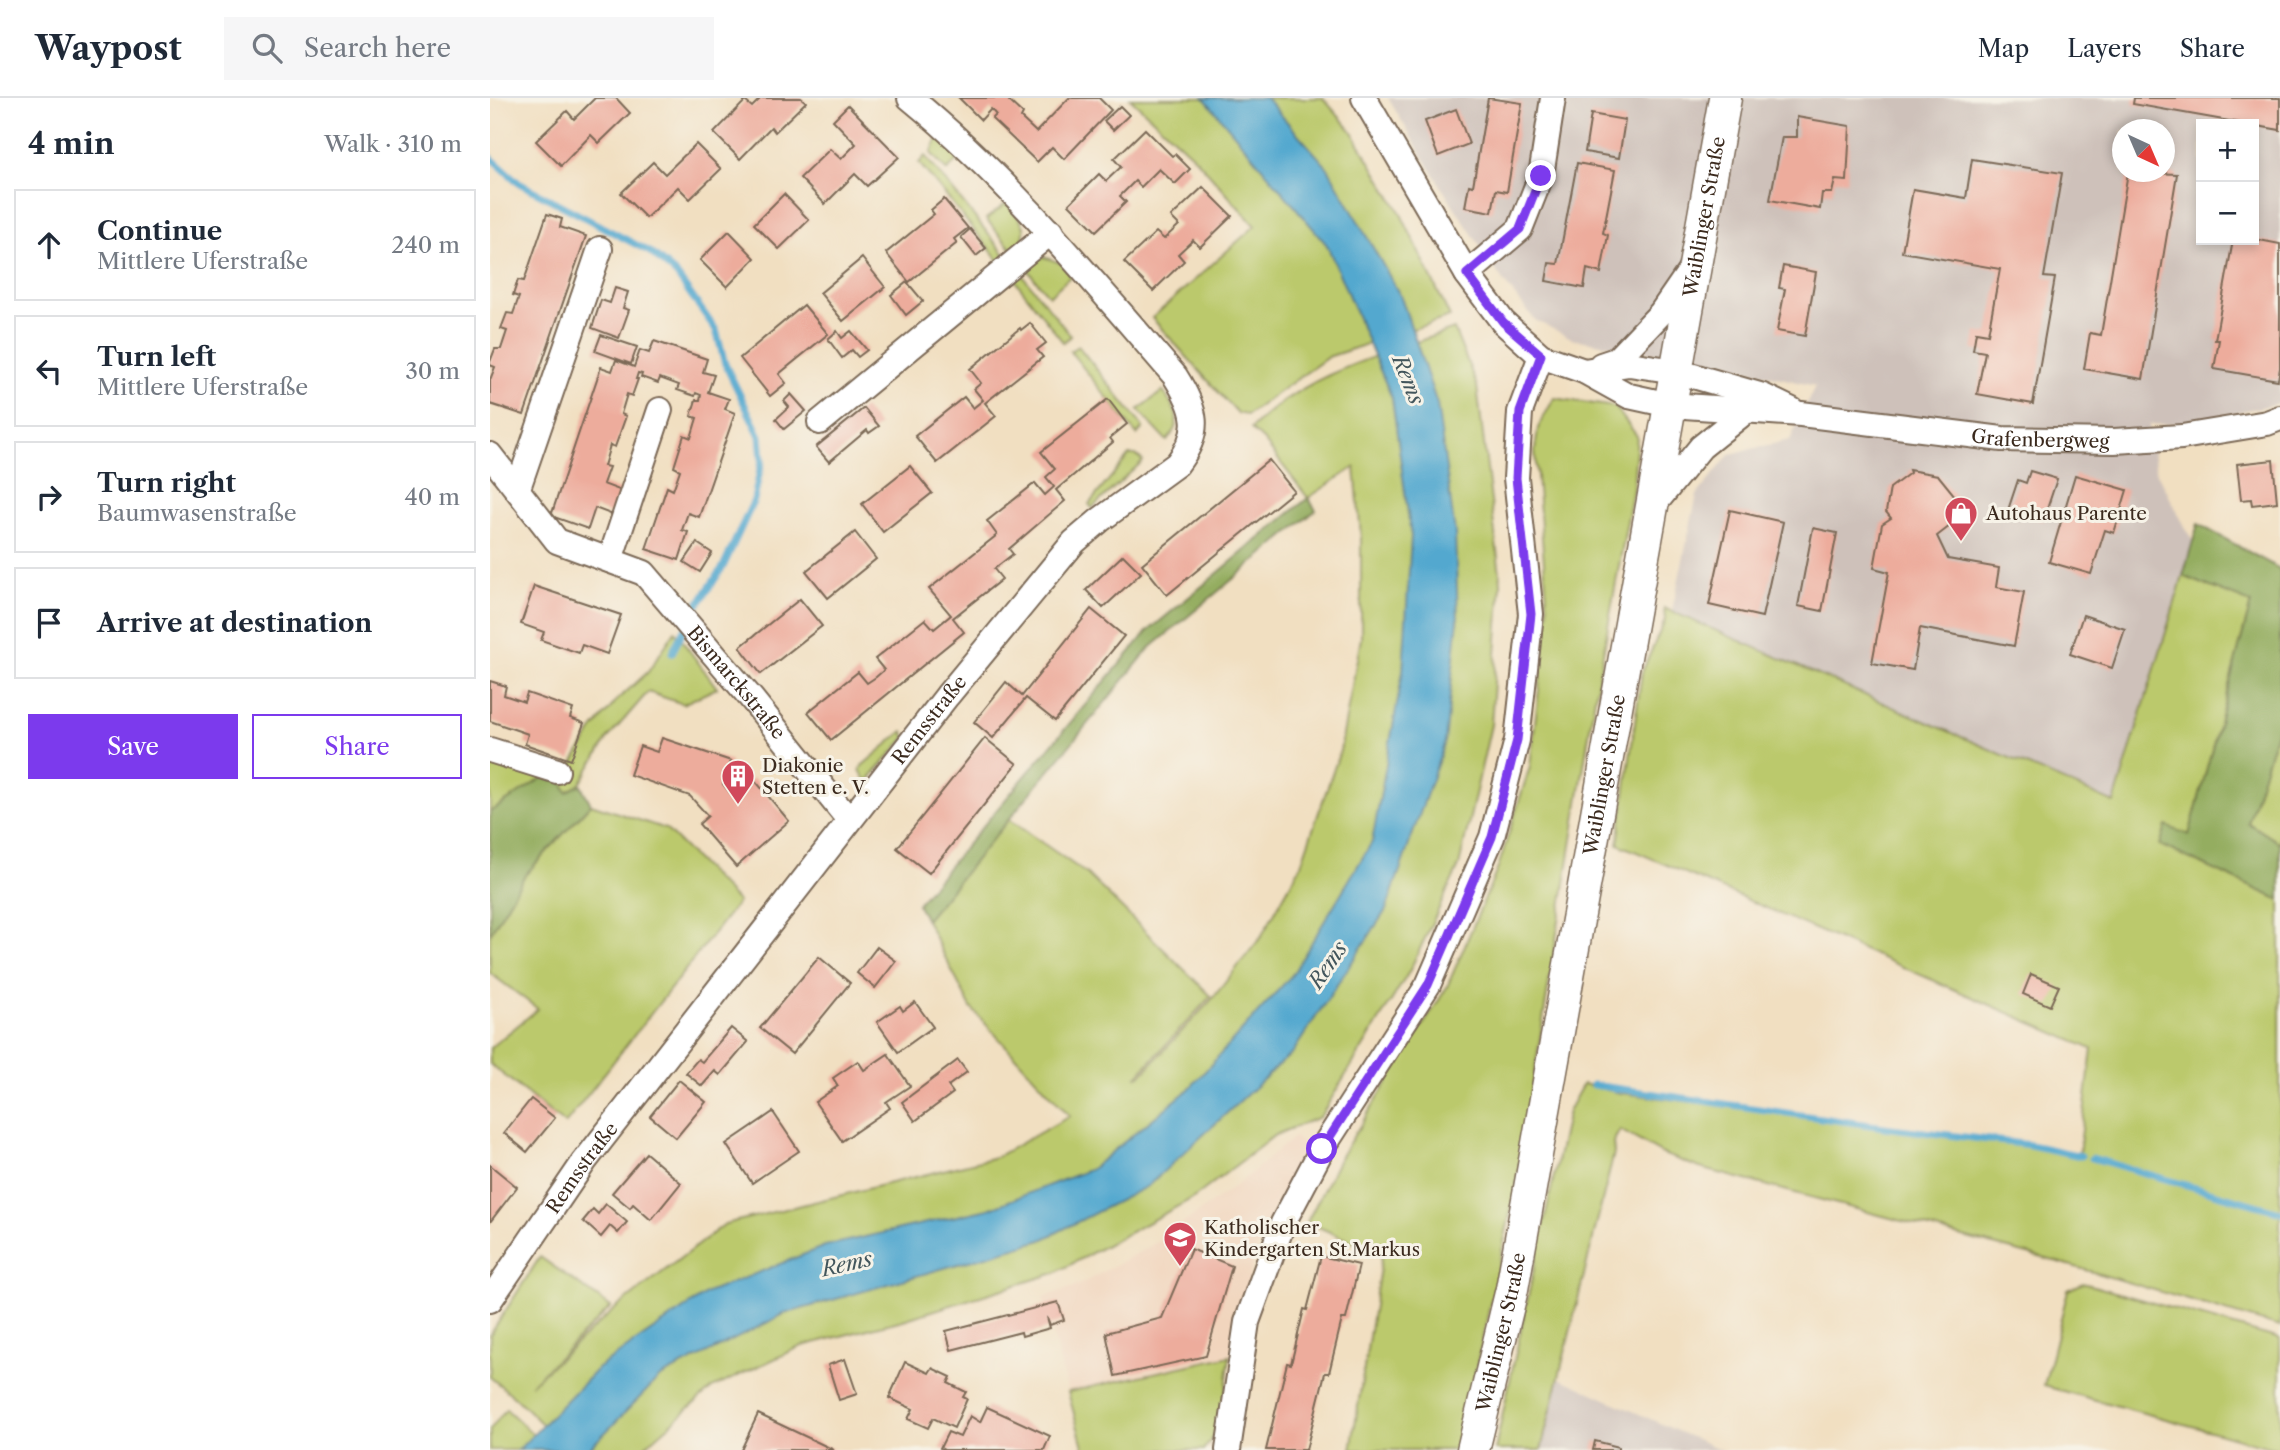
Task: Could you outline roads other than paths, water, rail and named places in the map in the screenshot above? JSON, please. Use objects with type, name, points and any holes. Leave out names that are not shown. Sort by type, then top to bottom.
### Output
[{"type":"main road","name":"Waiblinger Straße","points":[[1473,1450],[1513,1289],[1725,98]]},
{"type":"street","name":"Remsstraße","points":[[490,1300],[584,1162],[947,696],[1074,542],[1177,464],[1193,436],[1194,415],[1188,396],[1175,376],[1051,232],[978,156],[910,98]]},
{"type":"street","points":[[1228,1450],[1247,1322],[1283,1223],[1322,1149],[1428,985],[1492,837],[1517,740],[1531,614],[1516,478],[1520,412],[1541,355],[1503,322],[1467,274],[1364,98]]},
{"type":"street","points":[[1467,274],[1520,229],[1541,176],[1553,98]]},
{"type":"street","points":[[820,422],[1051,232]]},
{"type":"street","points":[[518,488],[600,249]]},
{"type":"street","points":[[1584,371],[1616,360],[1661,313],[1696,263]]},
{"type":"street","name":"Grafenbergweg","points":[[1541,355],[1584,371],[1629,396],[1670,405],[1801,414],[2002,439],[2114,441],[2182,437],[2267,423],[2280,418]]},
{"type":"street","name":"Grafenbergweg","points":[[1584,371],[1629,364],[1676,370],[1763,396],[1801,414]]},
{"type":"street","points":[[610,560],[660,411]]},
{"type":"street","points":[[1652,507],[1701,447],[1746,411]]},
{"type":"street","name":"Bismarckstraße","points":[[491,467],[518,488],[557,541],[644,573],[849,820]]},
{"type":"street","points":[[490,750],[557,771]]},
{"type":"water","name":"Rems","points":[[1204,98],[1266,98],[1328,168],[1401,297],[1437,404],[1455,532],[1458,620],[1445,742],[1386,910],[1293,1052],[1148,1186],[1042,1240],[784,1314],[660,1377],[588,1450],[518,1450],[598,1368],[707,1293],[825,1246],[988,1209],[1091,1169],[1188,1090],[1292,975],[1372,842],[1403,671],[1411,536],[1392,398],[1327,245]]},
{"type":"waterway","points":[[490,157],[519,183],[650,252],[676,274],[716,330],[725,364],[760,436],[762,460],[754,500],[723,567],[689,618]]},
{"type":"waterway","points":[[672,653],[684,629]]},
{"type":"waterway","points":[[1593,1085],[2030,1145],[2081,1156]]},
{"type":"waterway","points":[[2092,1158],[2280,1212]]},
{"type":"place","name":"Autohaus Parente","points":[[1961,543]]},
{"type":"place","name":"Diakonie Stetten e. V.","points":[[738,806]]},
{"type":"place","name":"Katholischer Kindergarten St.Markus","points":[[1180,1268]]}]
